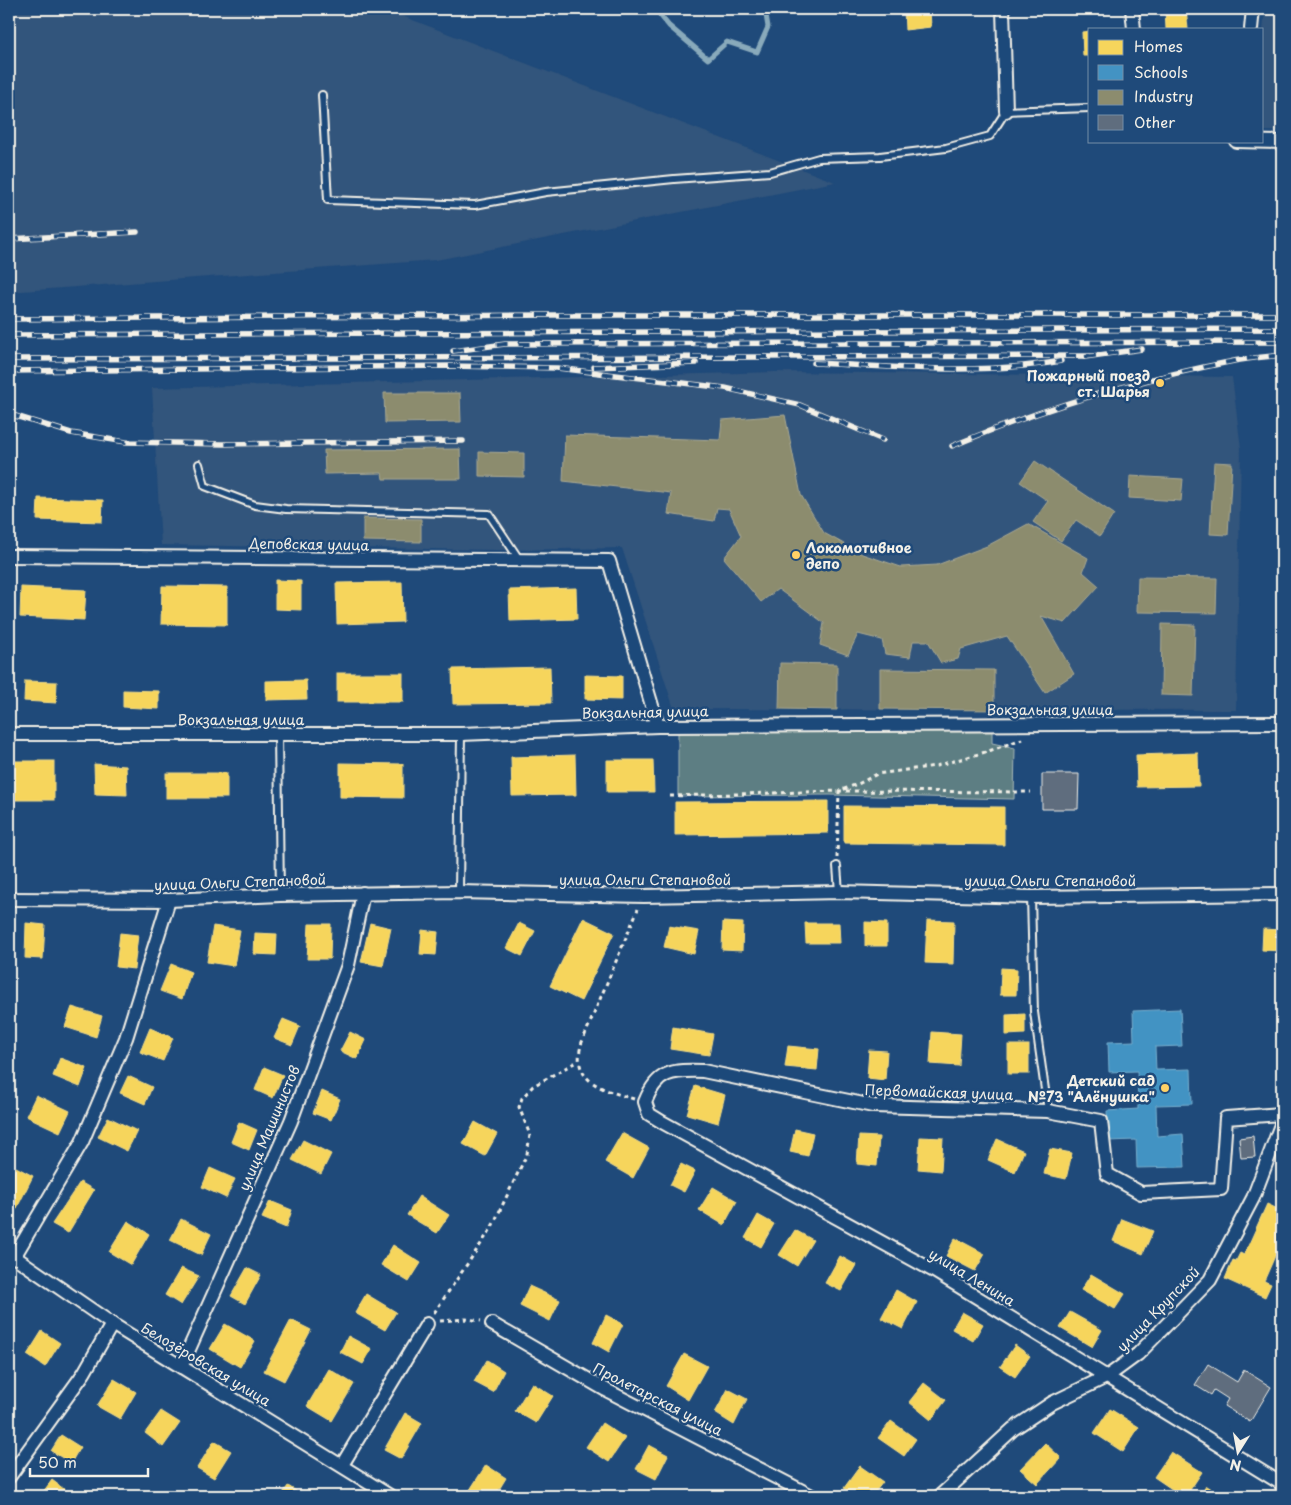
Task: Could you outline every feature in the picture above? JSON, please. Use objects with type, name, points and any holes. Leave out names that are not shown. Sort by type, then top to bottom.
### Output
[{"type":"street","points":[[1003,9],[1006,111]]},
{"type":"street","points":[[1132,9],[1134,28]]},
{"type":"street","points":[[1251,28],[1253,9]]},
{"type":"street","points":[[1240,142],[1282,142]]},
{"type":"street","name":"Деповская улица","points":[[9,556],[609,561],[658,726]]},
{"type":"street","name":"Вокзальная улица","points":[[9,734],[461,734],[658,726],[1282,723]]},
{"type":"street","name":"улица Ольги Степановой","points":[[9,899],[169,900],[280,895],[459,892],[644,896],[839,892],[1031,897],[1282,894]]},
{"type":"street","name":"улица Машинистов","points":[[181,1366],[291,1121],[348,964],[363,893]]},
{"type":"street","points":[[12,1255],[82,1142],[126,1038],[169,900]]},
{"type":"street","name":"Первомайская улица","points":[[645,1102],[650,1089],[662,1075],[679,1070],[703,1071],[873,1106],[1048,1111],[1101,1121],[1107,1174],[1142,1193],[1221,1189],[1226,1118],[1282,1114]]},
{"type":"street","name":"улица Ленина","points":[[645,1102],[649,1114],[662,1122],[934,1271],[1282,1484]]},
{"type":"street","name":"улица Крупской","points":[[940,1496],[1012,1429],[1052,1402],[1108,1376],[1138,1354],[1210,1280],[1253,1198],[1282,1122]]},
{"type":"street","name":"Белозёровская улица","points":[[12,1255],[112,1324],[390,1496]]},
{"type":"street","points":[[9,1477],[84,1373],[112,1324]]},
{"type":"street","points":[[342,1465],[427,1324]]},
{"type":"street","name":"Пролетарская улица","points":[[492,1324],[606,1390],[812,1496]]},
{"type":"lane","points":[[322,95],[328,200],[475,205],[556,191],[674,179],[770,172],[819,158],[880,156],[946,148],[990,136],[1006,111],[1088,108]]},
{"type":"lane","points":[[199,464],[204,486],[255,505],[286,509],[489,514],[520,560]]},
{"type":"lane","points":[[278,733],[280,895]]},
{"type":"lane","points":[[459,892],[461,734]]},
{"type":"lane","points":[[836,866],[839,892]]},
{"type":"lane","points":[[1031,897],[1034,1012],[1048,1111]]},
{"type":"path","points":[[839,791],[877,774],[936,766],[989,751],[1023,738]]},
{"type":"path","points":[[836,866],[839,791]]},
{"type":"path","points":[[670,796],[839,791],[1031,792]]},
{"type":"path","points":[[644,896],[582,1042],[578,1061],[581,1070],[595,1084],[609,1092],[645,1102]]},
{"type":"path","points":[[427,1324],[491,1229],[526,1154],[530,1135],[519,1107],[522,1098],[533,1086],[578,1061]]},
{"type":"path","points":[[427,1324],[466,1319],[492,1324]]},
{"type":"shaded area","points":[[9,9],[384,9],[835,182],[436,260],[9,292]]},
{"type":"shaded area","points":[[1265,9],[1282,9],[1282,131],[1264,131],[1263,28]]},
{"type":"shaded area","points":[[775,372],[1232,377],[1241,448],[1236,710],[674,709],[622,548],[497,550],[161,545],[152,388]]},
{"type":"green space","points":[[992,731],[992,743],[1015,748],[1014,799],[830,795],[678,796],[678,732]]},
{"type":"building: Homes","points":[[904,9],[930,9],[931,27],[905,30]]},
{"type":"building: Homes","points":[[1165,9],[1186,9],[1188,28],[1166,28]]},
{"type":"building: Homes","points":[[1088,31],[1088,56],[1083,56],[1082,32]]},
{"type":"building: Homes","points":[[38,498],[103,500],[102,522],[37,520]]},
{"type":"building: Homes","points":[[275,580],[301,581],[301,610],[275,609]]},
{"type":"building: Homes","points":[[402,582],[403,622],[337,624],[336,583]]},
{"type":"building: Homes","points":[[162,586],[227,587],[227,625],[161,624]]},
{"type":"building: Homes","points":[[21,587],[86,590],[84,620],[20,617]]},
{"type":"building: Homes","points":[[576,588],[577,619],[510,621],[509,590]]},
{"type":"building: Homes","points":[[550,667],[551,703],[453,704],[452,669]]},
{"type":"building: Homes","points":[[337,673],[403,673],[403,702],[337,702]]},
{"type":"building: Homes","points":[[585,675],[622,676],[622,700],[585,699]]},
{"type":"building: Homes","points":[[306,680],[307,699],[266,700],[266,681]]},
{"type":"building: Homes","points":[[25,681],[57,682],[56,703],[24,701]]},
{"type":"building: Homes","points":[[123,690],[159,691],[159,709],[123,707]]},
{"type":"building: Homes","points":[[1198,753],[1199,786],[1137,787],[1136,755]]},
{"type":"building: Homes","points":[[575,755],[576,795],[512,796],[511,757]]},
{"type":"building: Homes","points":[[607,760],[653,760],[654,792],[607,792]]},
{"type":"building: Homes","points":[[9,761],[54,761],[54,800],[9,800]]},
{"type":"building: Homes","points":[[340,763],[403,764],[403,798],[340,797]]},
{"type":"building: Homes","points":[[94,764],[126,766],[127,795],[95,794]]},
{"type":"building: Homes","points":[[166,773],[227,773],[227,798],[166,798]]},
{"type":"building: Homes","points":[[828,801],[828,833],[675,835],[675,802]]},
{"type":"building: Homes","points":[[844,806],[1004,807],[1004,845],[844,843]]},
{"type":"building: Homes","points":[[583,918],[614,933],[581,1001],[550,986]]},
{"type":"building: Homes","points":[[927,920],[954,921],[953,964],[925,963]]},
{"type":"building: Homes","points":[[723,922],[743,923],[742,951],[722,950]]},
{"type":"building: Homes","points":[[865,922],[887,923],[887,946],[865,946]]},
{"type":"building: Homes","points":[[26,923],[45,925],[43,959],[25,958]]},
{"type":"building: Homes","points":[[370,923],[391,928],[383,966],[361,962]]},
{"type":"building: Homes","points":[[519,923],[535,931],[522,956],[506,948]]},
{"type":"building: Homes","points":[[805,923],[839,923],[840,943],[806,943]]},
{"type":"building: Homes","points":[[309,924],[331,924],[330,959],[307,959]]},
{"type":"building: Homes","points":[[213,926],[240,930],[234,966],[207,962]]},
{"type":"building: Homes","points":[[669,926],[699,931],[694,954],[664,947]]},
{"type":"building: Homes","points":[[1263,929],[1282,930],[1282,951],[1262,950]]},
{"type":"building: Homes","points":[[422,930],[438,932],[436,955],[420,954]]},
{"type":"building: Homes","points":[[120,933],[138,935],[134,969],[116,967]]},
{"type":"building: Homes","points":[[255,933],[277,934],[276,955],[254,954]]},
{"type":"building: Homes","points":[[171,964],[191,972],[182,999],[160,991]]},
{"type":"building: Homes","points":[[1001,968],[1017,969],[1016,995],[1000,995]]},
{"type":"building: Homes","points":[[72,1007],[102,1016],[96,1037],[65,1027]]},
{"type":"building: Homes","points":[[1025,1014],[1025,1034],[1006,1035],[1006,1015]]},
{"type":"building: Homes","points":[[283,1019],[300,1026],[292,1045],[274,1038]]},
{"type":"building: Homes","points":[[673,1027],[713,1034],[709,1055],[670,1049]]},
{"type":"building: Homes","points":[[150,1028],[173,1038],[163,1061],[140,1052]]},
{"type":"building: Homes","points":[[350,1032],[366,1040],[357,1059],[340,1051]]},
{"type":"building: Homes","points":[[932,1032],[961,1034],[959,1066],[930,1064]]},
{"type":"building: Homes","points":[[1008,1045],[1029,1045],[1029,1074],[1008,1074]]},
{"type":"building: Homes","points":[[788,1046],[819,1049],[817,1070],[785,1067]]},
{"type":"building: Homes","points":[[869,1050],[887,1051],[885,1080],[867,1078]]},
{"type":"building: Homes","points":[[60,1058],[87,1068],[80,1087],[53,1076]]},
{"type":"building: Homes","points":[[264,1067],[283,1075],[273,1098],[255,1090]]},
{"type":"building: Homes","points":[[128,1076],[152,1087],[145,1104],[120,1093]]},
{"type":"building: Homes","points":[[695,1086],[725,1095],[718,1123],[687,1114]]},
{"type":"building: Homes","points":[[322,1091],[340,1099],[331,1120],[313,1113]]},
{"type":"building: Homes","points":[[36,1095],[70,1111],[60,1132],[26,1116]]},
{"type":"building: Homes","points":[[108,1117],[137,1131],[127,1151],[98,1137]]},
{"type":"building: Homes","points":[[239,1122],[257,1130],[249,1150],[231,1142]]},
{"type":"building: Homes","points":[[475,1122],[497,1134],[485,1156],[463,1144]]},
{"type":"building: Homes","points":[[795,1129],[813,1133],[808,1156],[790,1152]]},
{"type":"building: Homes","points":[[622,1133],[649,1148],[633,1178],[605,1162]]},
{"type":"building: Homes","points":[[859,1136],[879,1137],[877,1166],[857,1164]]},
{"type":"building: Homes","points":[[920,1137],[943,1138],[941,1171],[918,1169]]},
{"type":"building: Homes","points":[[997,1139],[1024,1151],[1015,1172],[988,1160]]},
{"type":"building: Homes","points":[[303,1140],[331,1154],[321,1174],[292,1160]]},
{"type":"building: Homes","points":[[1050,1149],[1072,1153],[1066,1179],[1044,1174]]},
{"type":"building: Homes","points":[[1278,1153],[1282,1153],[1282,1180],[1278,1180]]},
{"type":"building: Homes","points":[[681,1164],[695,1171],[684,1192],[670,1185]]},
{"type":"building: Homes","points":[[16,1167],[33,1176],[16,1210],[9,1206],[9,1181]]},
{"type":"building: Homes","points":[[210,1168],[235,1179],[226,1198],[202,1187]]},
{"type":"building: Homes","points":[[80,1182],[94,1190],[68,1233],[52,1224]]},
{"type":"building: Homes","points":[[713,1187],[737,1201],[724,1225],[699,1210]]},
{"type":"building: Homes","points":[[419,1196],[449,1215],[437,1233],[407,1215]]},
{"type":"building: Homes","points":[[270,1201],[292,1210],[286,1228],[262,1218]]},
{"type":"building: Homes","points":[[1267,1204],[1282,1211],[1282,1240],[1264,1281],[1271,1284],[1265,1297],[1225,1279],[1233,1260],[1236,1261],[1240,1253],[1244,1255]]},
{"type":"building: Homes","points":[[758,1215],[774,1224],[761,1247],[745,1238]]},
{"type":"building: Homes","points":[[181,1219],[211,1234],[201,1255],[170,1240]]},
{"type":"building: Homes","points":[[1122,1219],[1153,1231],[1143,1254],[1113,1241]]},
{"type":"building: Homes","points":[[128,1221],[149,1234],[131,1265],[109,1252]]},
{"type":"building: Homes","points":[[795,1230],[813,1240],[797,1266],[779,1255]]},
{"type":"building: Homes","points":[[955,1238],[985,1254],[975,1271],[946,1256]]},
{"type":"building: Homes","points":[[393,1245],[421,1263],[409,1282],[381,1265]]},
{"type":"building: Homes","points":[[840,1256],[856,1265],[841,1291],[825,1283]]},
{"type":"building: Homes","points":[[181,1268],[199,1276],[181,1305],[165,1295]]},
{"type":"building: Homes","points":[[247,1268],[261,1275],[245,1304],[231,1296]]},
{"type":"building: Homes","points":[[1091,1274],[1125,1294],[1115,1309],[1081,1290]]},
{"type":"building: Homes","points":[[529,1286],[560,1300],[550,1321],[520,1306]]},
{"type":"building: Homes","points":[[896,1290],[917,1302],[903,1329],[881,1318]]},
{"type":"building: Homes","points":[[366,1294],[396,1312],[385,1330],[355,1313]]},
{"type":"building: Homes","points":[[962,1312],[983,1324],[973,1341],[952,1329]]},
{"type":"building: Homes","points":[[1070,1312],[1102,1330],[1092,1347],[1060,1328]]},
{"type":"building: Homes","points":[[606,1315],[623,1324],[609,1352],[593,1343]]},
{"type":"building: Homes","points":[[291,1320],[311,1330],[284,1381],[264,1371]]},
{"type":"building: Homes","points":[[225,1324],[255,1341],[240,1367],[210,1349]]},
{"type":"building: Homes","points":[[42,1331],[60,1343],[45,1367],[27,1355]]},
{"type":"building: Homes","points":[[348,1336],[372,1349],[363,1364],[340,1352]]},
{"type":"building: Homes","points":[[1015,1345],[1030,1356],[1015,1377],[1000,1367]]},
{"type":"building: Homes","points":[[684,1354],[707,1366],[688,1400],[666,1386]]},
{"type":"building: Homes","points":[[487,1360],[504,1371],[493,1392],[474,1382]]},
{"type":"building: Homes","points":[[329,1369],[354,1384],[332,1421],[307,1406]]},
{"type":"building: Homes","points":[[114,1379],[136,1392],[120,1419],[97,1406]]},
{"type":"building: Homes","points":[[532,1383],[553,1396],[536,1423],[515,1411]]},
{"type":"building: Homes","points":[[924,1383],[946,1400],[931,1420],[909,1402]]},
{"type":"building: Homes","points":[[728,1389],[747,1399],[734,1425],[715,1413]]},
{"type":"building: Homes","points":[[1110,1409],[1139,1427],[1123,1452],[1094,1433]]},
{"type":"building: Homes","points":[[161,1411],[180,1423],[163,1447],[145,1433]]},
{"type":"building: Homes","points":[[405,1413],[422,1423],[401,1459],[384,1450]]},
{"type":"building: Homes","points":[[891,1421],[916,1439],[904,1456],[878,1438]]},
{"type":"building: Homes","points":[[602,1423],[625,1438],[609,1462],[586,1447]]},
{"type":"building: Homes","points":[[61,1435],[80,1447],[71,1463],[51,1451]]},
{"type":"building: Homes","points":[[214,1441],[231,1451],[214,1478],[197,1468]]},
{"type":"building: Homes","points":[[1045,1443],[1061,1458],[1037,1484],[1020,1469]]},
{"type":"building: Homes","points":[[649,1445],[668,1455],[656,1479],[636,1469]]},
{"type":"building: Homes","points":[[1171,1452],[1202,1472],[1186,1496],[1182,1496],[1154,1477]]},
{"type":"building: Homes","points":[[486,1465],[506,1478],[495,1496],[466,1496]]},
{"type":"building: Homes","points":[[860,1466],[883,1482],[872,1496],[854,1496],[844,1488]]},
{"type":"building: Homes","points":[[52,1480],[69,1493],[66,1496],[40,1496]]},
{"type":"building: Homes","points":[[288,1486],[304,1496],[281,1496]]},
{"type":"building: Homes","points":[[1206,1486],[1222,1496],[1200,1496]]},
{"type":"building: Schools","name":"Детский сад №73 \"Алёнушка\"","points":[[1180,1009],[1182,1046],[1155,1047],[1156,1070],[1191,1069],[1192,1104],[1156,1105],[1157,1136],[1183,1134],[1185,1167],[1137,1168],[1136,1140],[1108,1141],[1107,1111],[1138,1109],[1137,1071],[1109,1072],[1108,1042],[1134,1041],[1133,1011]]},
{"type":"building: Industry","points":[[384,393],[460,393],[461,422],[385,423]]},
{"type":"building: Industry","name":"Локомотивное депо","points":[[785,415],[801,495],[824,533],[862,554],[901,567],[937,565],[987,546],[1028,524],[1088,558],[1083,572],[1099,586],[1065,623],[1041,616],[1074,674],[1045,693],[1007,636],[961,649],[958,659],[941,663],[928,641],[913,641],[910,657],[885,654],[882,640],[858,634],[848,655],[820,645],[824,623],[778,589],[761,602],[724,558],[741,536],[729,509],[717,508],[714,521],[668,514],[671,493],[563,481],[565,435],[720,440],[722,420]]},
{"type":"building: Industry","points":[[460,449],[461,479],[383,479],[382,473],[325,474],[324,450]]},
{"type":"building: Industry","points":[[479,452],[524,453],[524,477],[479,476]]},
{"type":"building: Industry","points":[[1035,461],[1114,514],[1100,536],[1076,520],[1061,541],[1033,522],[1048,501],[1020,482]]},
{"type":"building: Industry","points":[[1214,462],[1232,463],[1228,535],[1210,534]]},
{"type":"building: Industry","points":[[1130,476],[1183,479],[1181,501],[1129,498]]},
{"type":"building: Industry","points":[[363,518],[421,519],[421,542],[363,541]]},
{"type":"building: Industry","points":[[1138,577],[1217,578],[1216,613],[1137,612]]},
{"type":"building: Industry","points":[[1162,624],[1195,625],[1193,696],[1161,695]]},
{"type":"building: Industry","points":[[780,663],[837,664],[837,710],[779,709]]},
{"type":"building: Industry","points":[[880,669],[994,670],[994,710],[880,709]]},
{"type":"building: Other","points":[[1042,774],[1079,774],[1078,809],[1042,809]]},
{"type":"building: Other","points":[[1253,1136],[1255,1157],[1241,1158],[1239,1138]]},
{"type":"building: Other","points":[[1208,1364],[1237,1382],[1244,1370],[1271,1387],[1250,1422],[1224,1406],[1228,1399],[1214,1390],[1211,1395],[1195,1385]]},
{"type":"waterway","points":[[655,9],[669,26],[708,59],[727,42],[757,52],[768,27],[765,9]]},
{"type":"railway","points":[[9,239],[137,232]]},
{"type":"railway","points":[[9,319],[553,315],[1282,315]]},
{"type":"railway","points":[[9,335],[1282,329]]},
{"type":"railway","points":[[453,351],[505,344],[1282,342]]},
{"type":"railway","points":[[1085,357],[1142,349]]},
{"type":"railway","points":[[952,446],[1054,408],[1124,387],[1194,369],[1282,355]]},
{"type":"railway","points":[[9,359],[1090,356]]},
{"type":"railway","points":[[814,363],[969,369],[1000,368],[1061,361]]},
{"type":"railway","points":[[594,367],[696,363]]},
{"type":"railway","points":[[9,371],[450,366],[557,368],[725,388],[800,405],[883,440]]},
{"type":"railway","points":[[9,414],[71,433],[126,442],[222,444],[463,441]]},
{"type":"place","name":"Пожарный поезд ст. Шарья","points":[[1160,383]]},
{"type":"place","name":"Локомотивное депо","points":[[796,555]]},
{"type":"place","name":"Детский сад №73 \"Алёнушка\"","points":[[1165,1088]]}]
